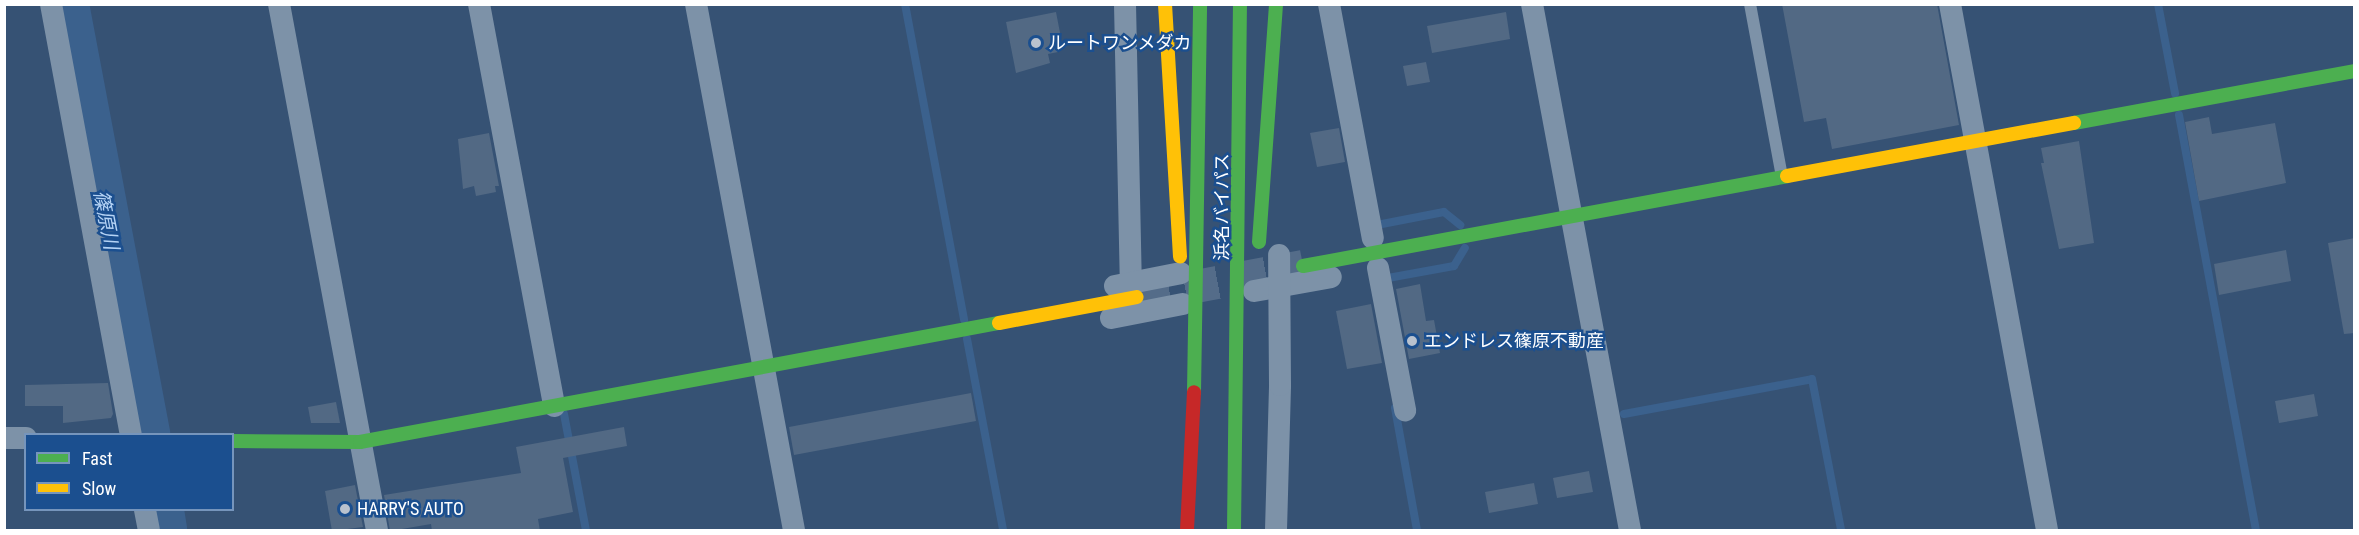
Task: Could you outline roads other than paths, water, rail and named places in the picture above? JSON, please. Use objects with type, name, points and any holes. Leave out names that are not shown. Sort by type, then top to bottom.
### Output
[{"type":"main road","points":[[1165,4],[1181,273],[1193,408],[1187,531]]},
{"type":"main road","name":"浜名バイパス","points":[[1193,408],[1200,182],[1200,4]]},
{"type":"main road","name":"浜名バイパス","points":[[1238,411],[1240,4]]},
{"type":"main road","points":[[1234,531],[1238,411],[1258,283],[1276,4]]},
{"type":"main road","points":[[1303,266],[2355,71]]},
{"type":"main road","points":[[234,441],[360,442],[989,325]]},
{"type":"street","points":[[51,4],[131,433]]},
{"type":"street","points":[[279,4],[377,531]]},
{"type":"street","points":[[479,4],[554,406]]},
{"type":"street","points":[[696,4],[794,531]]},
{"type":"street","points":[[1125,4],[1134,290]]},
{"type":"street","points":[[1329,4],[1372,238]]},
{"type":"street","points":[[1532,4],[1630,531]]},
{"type":"street","points":[[1950,4],[2047,531]]},
{"type":"street","points":[[1258,283],[1372,238],[1412,230],[1460,237]]},
{"type":"street","points":[[1258,283],[1279,287],[1418,261],[1460,237]]},
{"type":"street","points":[[1378,268],[1405,410]]},
{"type":"street","points":[[989,325],[1032,301],[1134,290],[1181,273]]},
{"type":"street","points":[[1258,283],[1279,287]]},
{"type":"street","points":[[1276,531],[1279,287]]},
{"type":"street","points":[[989,325],[1038,332],[1184,304]]},
{"type":"street","points":[[4,438],[24,438]]},
{"type":"street","points":[[145,511],[149,531]]},
{"type":"lane","points":[[1750,4],[1782,177]]},
{"type":"waterway","name":"篠原川","points":[[66,4],[147,433]]},
{"type":"waterway","points":[[905,4],[964,320]]},
{"type":"waterway","points":[[2158,4],[2175,93]]},
{"type":"waterway","points":[[2179,115],[2256,530]]},
{"type":"waterway","points":[[1382,224],[1444,212],[1460,225]]},
{"type":"waterway","points":[[1388,278],[1454,266],[1465,248]]},
{"type":"waterway","points":[[967,339],[1003,530]]},
{"type":"waterway","points":[[1624,414],[1812,379],[1841,530]]},
{"type":"waterway","points":[[1395,408],[1417,530]]},
{"type":"waterway","points":[[564,414],[586,530]]},
{"type":"waterway","name":"篠原川","points":[[161,511],[164,530]]},
{"type":"tunnel","points":[[1137,297],[1303,266]]},
{"type":"place","name":"ルートワンメダカ","points":[[1036,43]]},
{"type":"place","name":"エンドレス篠原不動産","points":[[1412,341]]},
{"type":"place","name":"HARRY'S AUTO","points":[[345,509]]}]
